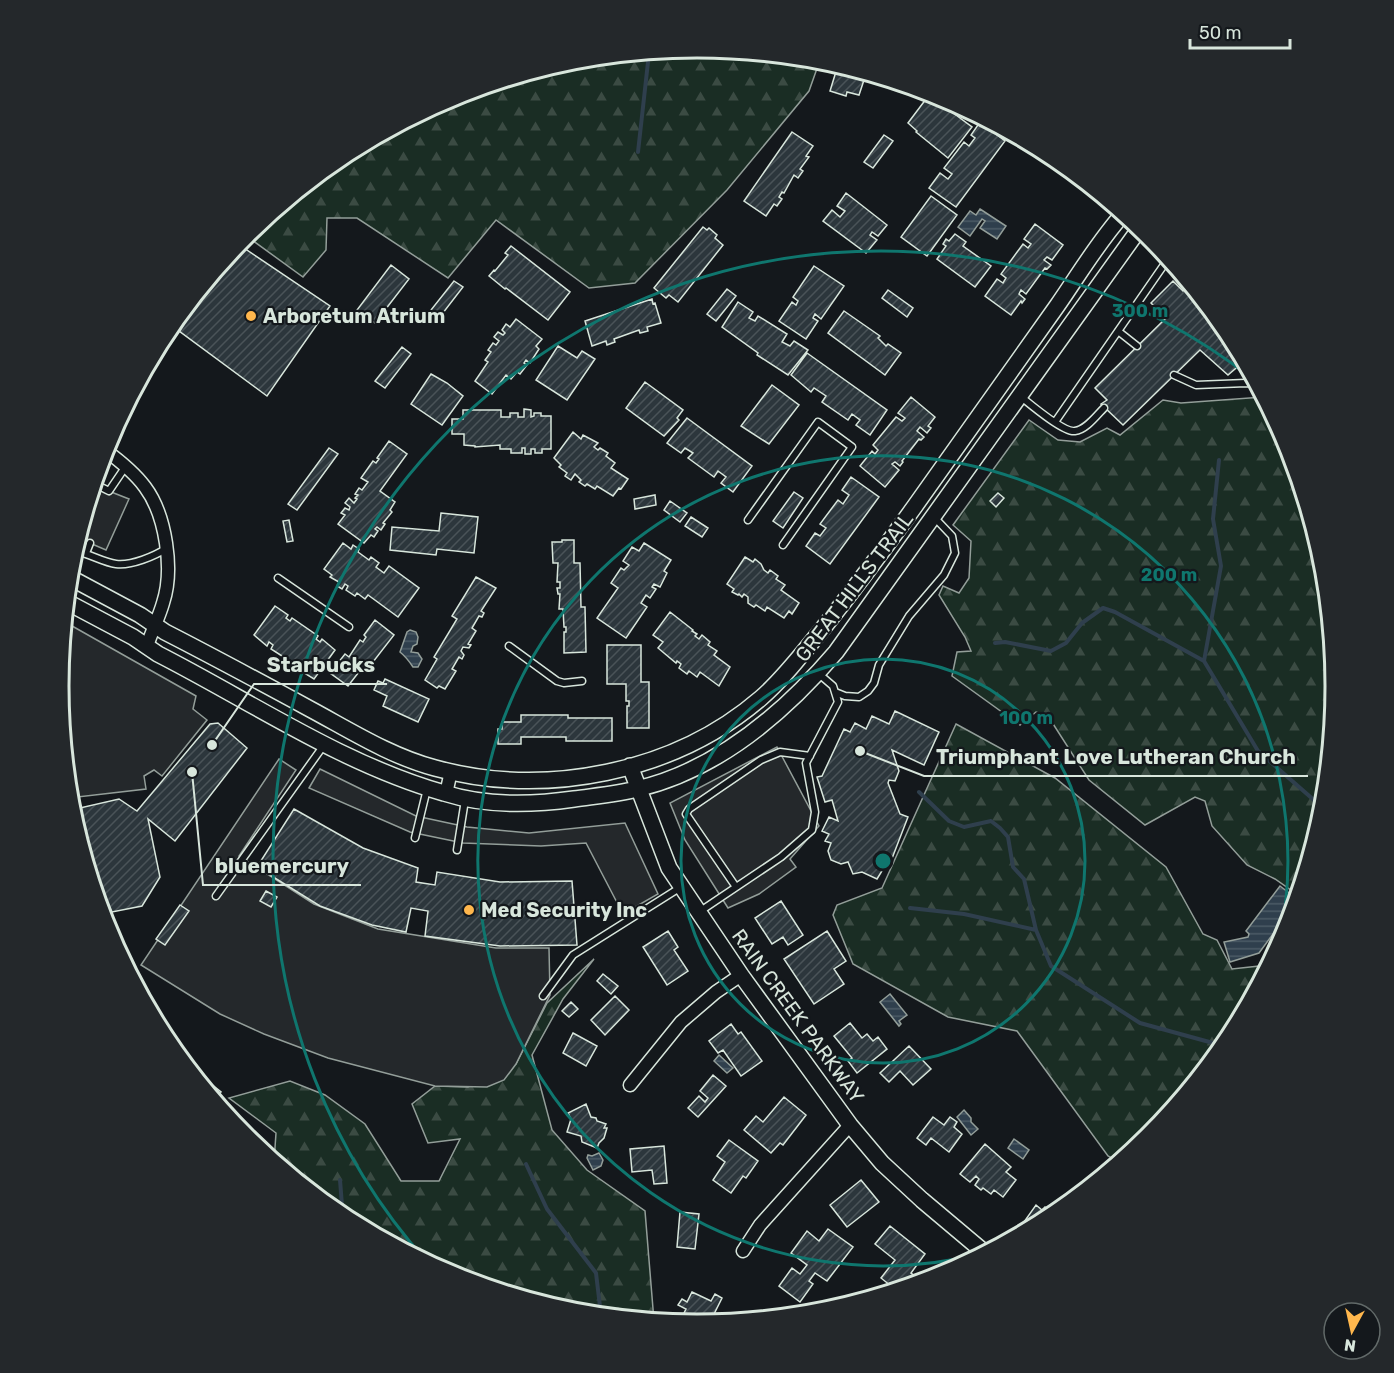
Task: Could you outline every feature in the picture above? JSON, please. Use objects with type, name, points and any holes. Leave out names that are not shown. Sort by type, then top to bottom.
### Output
[{"type":"street","name":"GREAT HILLS TRAIL","points":[[78,582],[381,748],[410,760],[451,771],[514,780],[544,780],[571,778],[630,766],[662,756],[730,722],[762,697],[790,668],[868,573],[1118,221]]},
{"type":"street","name":"GREAT HILLS TRAIL","points":[[74,606],[158,654],[325,743],[372,766],[427,788],[465,798],[528,803],[638,789],[675,776],[722,752],[782,710],[818,674],[1134,236]]},
{"type":"street","points":[[113,456],[126,466],[146,489],[168,547],[168,577],[164,601],[147,646]]},
{"type":"street","name":"RAIN CREEK PARKWAY","points":[[630,766],[669,868],[741,975],[850,1125],[882,1163],[979,1248]]},
{"type":"street","points":[[446,794],[451,771]]},
{"type":"street","points":[[630,1085],[681,1022],[716,992],[741,975]]},
{"type":"street","points":[[743,1251],[760,1225],[850,1125]]},
{"type":"lane","points":[[1055,422],[1163,266]]},
{"type":"lane","points":[[1118,331],[1137,346]]},
{"type":"lane","points":[[1174,375],[1196,386],[1246,382]]},
{"type":"lane","points":[[1019,395],[1069,431],[1076,432],[1085,427],[1104,408]]},
{"type":"lane","points":[[748,520],[819,422],[852,447],[783,545]]},
{"type":"lane","points":[[101,487],[109,491],[126,466]]},
{"type":"lane","points":[[834,692],[859,697],[868,691],[874,683],[879,665],[909,616],[944,575],[955,553],[952,536],[933,516]]},
{"type":"lane","points":[[90,543],[86,553],[118,564],[160,553],[168,547]]},
{"type":"lane","points":[[278,578],[349,627]]},
{"type":"lane","points":[[509,646],[557,681],[564,683],[582,681]]},
{"type":"lane","points":[[699,912],[781,857],[812,830],[815,812],[807,763],[838,702],[833,686],[818,674]]},
{"type":"lane","points":[[216,896],[325,743]]},
{"type":"lane","points":[[736,887],[686,814],[689,808],[761,760],[780,752],[810,756]]},
{"type":"lane","points":[[414,838],[427,788]]},
{"type":"lane","points":[[457,850],[465,798]]},
{"type":"lane","points":[[543,996],[573,955],[681,886]]},
{"type":"green space","points":[[697,58],[779,64],[816,70],[809,91],[727,190],[635,283],[589,288],[496,220],[448,278],[357,218],[327,218],[326,250],[303,277],[254,241],[283,214],[348,164],[419,123],[457,106],[534,80],[615,64]]},
{"type":"green space","points":[[1254,398],[1277,446],[1304,524],[1320,605],[1324,645],[1324,728],[1313,809],[1291,890],[1247,865],[1212,826],[1205,801],[1195,797],[1145,825],[1089,780],[1048,716],[1036,712],[1020,725],[952,676],[957,652],[971,651],[939,595],[943,586],[959,593],[969,578],[971,541],[953,525],[1029,420],[1058,440],[1080,442],[1107,428],[1120,435],[1163,400],[1181,403]]},
{"type":"green space","points":[[956,724],[1055,778],[1166,867],[1203,934],[1217,940],[1232,969],[1259,966],[1241,1001],[1195,1069],[1169,1101],[1112,1158],[1108,1156],[1017,1031],[948,1017],[853,964],[833,915],[837,905],[882,888]]},
{"type":"green space","points":[[594,959],[563,999],[532,1055],[552,1130],[587,1170],[645,1211],[653,1313],[615,1309],[534,1293],[457,1267],[419,1250],[348,1209],[315,1185],[275,1151],[276,1133],[229,1098],[290,1081],[325,1095],[365,1124],[401,1181],[439,1181],[460,1139],[428,1143],[412,1104],[435,1086],[468,1087],[516,1064],[547,1003]]},
{"type":"shaded area","points":[[101,488],[129,499],[106,550],[86,541]]},
{"type":"shaded area","points":[[72,626],[196,696],[193,709],[207,720],[162,776],[154,770],[144,776],[146,789],[79,797],[70,728]]},
{"type":"shaded area","points":[[777,747],[819,826],[790,859],[796,867],[759,894],[728,908],[685,840],[670,803]]},
{"type":"shaded area","points":[[279,759],[296,770],[239,856],[314,904],[378,929],[496,948],[549,948],[550,995],[516,1064],[504,1080],[487,1087],[435,1086],[328,1058],[264,1034],[220,1014],[141,965]]},
{"type":"shaded area","points":[[320,769],[416,816],[467,827],[529,833],[625,823],[658,894],[623,914],[586,843],[541,846],[463,843],[410,832],[309,788]]},
{"type":"water","points":[[980,209],[1006,226],[997,239],[980,228],[985,221],[982,219],[970,236],[958,227],[970,211],[976,215]]},
{"type":"water","points":[[410,630],[416,632],[418,637],[417,644],[413,646],[411,652],[418,653],[422,659],[418,667],[413,667],[400,652],[407,632]]},
{"type":"water","points":[[1280,886],[1290,894],[1275,931],[1259,953],[1230,962],[1224,942],[1248,937],[1249,934],[1246,931]]},
{"type":"water","points":[[890,994],[907,1015],[899,1021],[901,1024],[899,1026],[880,1002]]},
{"type":"water","points":[[719,1055],[733,1068],[727,1073],[714,1061]]},
{"type":"water","points":[[964,1110],[978,1129],[971,1135],[957,1117]]},
{"type":"water","points":[[1014,1139],[1029,1150],[1023,1159],[1008,1148]]},
{"type":"water","points":[[599,1153],[603,1160],[601,1166],[593,1170],[587,1158],[588,1155]]},
{"type":"building","points":[[835,74],[864,81],[859,95],[847,92],[846,96],[830,91]]},
{"type":"building","points":[[924,101],[954,114],[972,127],[948,158],[908,123]]},
{"type":"building","points":[[978,125],[1005,141],[956,207],[929,188],[940,173],[948,179],[952,174],[944,168],[964,142],[969,146],[975,138],[971,135]]},
{"type":"building","points":[[792,132],[813,146],[806,156],[809,157],[800,169],[803,171],[798,178],[794,175],[784,193],[782,192],[779,197],[782,199],[777,206],[774,204],[766,216],[744,201]]},
{"type":"building","points":[[884,135],[893,141],[873,168],[864,162]]},
{"type":"building","points":[[846,193],[887,225],[878,236],[872,232],[870,235],[877,240],[866,253],[823,221],[832,210],[840,217],[845,211],[837,206]]},
{"type":"building","points":[[931,196],[957,215],[927,256],[901,237]]},
{"type":"building","points":[[1035,224],[1063,245],[1052,260],[1047,257],[1044,260],[1051,265],[1045,268],[1026,294],[1021,290],[1019,294],[1025,299],[1011,315],[985,296],[997,279],[1003,283],[1006,278],[1001,274],[1023,244],[1028,248],[1031,244],[1024,239]]},
{"type":"building","points":[[703,227],[707,230],[709,228],[717,235],[715,238],[723,245],[678,302],[669,295],[666,298],[654,288]]},
{"type":"building","points":[[955,234],[966,242],[963,246],[991,266],[975,287],[937,259],[946,246],[943,244],[946,239],[949,241]]},
{"type":"building","points":[[511,246],[570,292],[548,320],[489,276],[508,255],[505,253]]},
{"type":"building","name":"Arboretum Atrium","points":[[246,249],[330,306],[267,396],[180,331],[199,304]]},
{"type":"building","points":[[391,265],[409,279],[375,323],[357,310]]},
{"type":"building","points":[[814,266],[844,286],[821,319],[815,314],[813,318],[818,321],[806,339],[779,321],[792,302],[796,305],[798,301],[793,297]]},
{"type":"building","points":[[454,281],[463,287],[436,322],[427,315]]},
{"type":"building","points":[[1173,281],[1195,304],[1237,367],[1228,375],[1200,350],[1123,425],[1101,404],[1107,400],[1095,388],[1166,318],[1151,303]]},
{"type":"building","points":[[727,289],[736,296],[716,321],[707,314]]},
{"type":"building","points":[[888,290],[913,308],[907,317],[882,298]]},
{"type":"building","points":[[652,299],[661,323],[647,327],[648,331],[640,333],[639,330],[614,339],[615,342],[607,345],[606,341],[592,346],[585,321]]},
{"type":"building","points":[[738,302],[753,312],[749,318],[755,321],[758,316],[787,334],[782,342],[790,346],[794,341],[808,350],[788,375],[757,355],[758,353],[722,327]]},
{"type":"building","points":[[844,311],[880,336],[878,338],[886,346],[888,344],[901,353],[885,375],[828,333]]},
{"type":"building","points":[[516,319],[542,339],[536,346],[539,349],[530,363],[526,360],[524,363],[527,365],[520,374],[517,372],[511,379],[506,375],[492,394],[475,381],[488,362],[485,360],[491,352],[488,350],[493,343],[496,345],[499,341],[494,337],[498,332],[503,335],[505,333],[502,330],[506,324],[510,327]]},
{"type":"building","points":[[558,346],[577,358],[582,351],[595,359],[567,400],[536,380]]},
{"type":"building","points":[[402,347],[411,354],[385,388],[375,381]]},
{"type":"building","points":[[807,353],[887,410],[870,435],[856,425],[860,420],[852,414],[848,420],[822,402],[826,396],[814,388],[811,392],[791,375]]},
{"type":"building","points":[[431,374],[463,396],[442,425],[411,404]]},
{"type":"building","points":[[645,382],[683,410],[677,418],[679,420],[664,436],[626,408]]},
{"type":"building","points":[[772,385],[799,405],[769,444],[741,426]]},
{"type":"building","points":[[911,397],[935,417],[928,426],[931,428],[927,433],[920,427],[917,431],[924,437],[919,439],[900,466],[895,462],[892,464],[899,470],[885,487],[860,466],[872,451],[875,454],[878,450],[873,445],[896,417],[902,421],[905,418],[898,413]]},
{"type":"building","points":[[524,409],[531,410],[531,417],[534,413],[551,416],[551,449],[542,449],[542,453],[535,453],[535,449],[531,449],[531,454],[525,454],[525,448],[522,448],[522,453],[511,453],[511,449],[500,449],[500,445],[475,447],[464,445],[464,434],[452,434],[452,419],[463,419],[463,410],[501,410],[501,417],[510,417],[510,413],[518,413],[518,417],[524,417]]},
{"type":"building","points":[[687,418],[752,466],[733,492],[721,483],[726,477],[718,471],[714,477],[688,458],[693,453],[685,448],[681,453],[667,443]]},
{"type":"building","points":[[573,432],[581,439],[583,435],[598,443],[594,447],[608,453],[606,456],[615,463],[611,468],[628,479],[613,496],[597,486],[595,489],[587,484],[585,486],[579,482],[581,480],[575,474],[571,480],[565,476],[567,473],[559,467],[561,465],[554,458]]},
{"type":"building","points":[[389,441],[407,454],[380,491],[395,502],[390,510],[392,512],[383,523],[385,524],[381,530],[377,527],[375,529],[378,531],[374,537],[371,535],[364,543],[338,524],[345,515],[341,513],[345,508],[349,510],[350,507],[345,503],[349,498],[354,503],[357,499],[355,498],[358,495],[355,494],[359,488],[362,490],[368,482],[361,478],[373,461],[376,463]]},
{"type":"building","points":[[329,448],[338,454],[297,510],[288,504]]},
{"type":"building","points":[[851,477],[879,497],[830,564],[806,546],[815,533],[820,536],[826,528],[820,524],[838,500],[843,504],[849,495],[842,490]]},
{"type":"building","points":[[794,492],[803,498],[783,528],[773,521]]},
{"type":"building","points":[[998,493],[1004,498],[996,507],[990,501]]},
{"type":"building","points":[[655,495],[656,505],[635,509],[634,499]]},
{"type":"building","points":[[670,501],[687,513],[680,522],[664,510]]},
{"type":"building","points":[[441,513],[478,517],[474,553],[437,549],[436,555],[390,550],[392,527],[439,531]]},
{"type":"building","points":[[691,517],[708,528],[702,537],[685,526]]},
{"type":"building","points":[[289,520],[293,541],[287,542],[283,521]]},
{"type":"building","points":[[562,540],[574,540],[574,563],[580,563],[581,607],[585,607],[586,652],[564,653],[566,627],[564,627],[563,609],[559,609],[560,594],[557,588],[560,588],[560,582],[557,582],[558,563],[553,563],[552,542],[562,542]]},
{"type":"building","points":[[343,543],[351,549],[353,545],[369,560],[371,557],[379,563],[376,567],[384,573],[389,566],[419,588],[398,617],[368,595],[365,599],[357,593],[355,596],[346,590],[348,586],[345,584],[342,589],[337,586],[339,582],[330,577],[332,575],[324,569]]},
{"type":"building","points":[[644,543],[671,560],[664,571],[667,573],[660,587],[654,584],[652,587],[656,589],[650,598],[646,595],[641,603],[647,607],[626,638],[597,618],[618,588],[611,583],[621,568],[624,570],[629,565],[623,561],[632,547],[639,551]]},
{"type":"building","points":[[745,557],[753,562],[755,559],[768,573],[770,570],[778,576],[776,579],[785,585],[781,590],[799,603],[792,614],[789,611],[784,618],[767,607],[765,611],[756,605],[754,607],[748,603],[748,597],[744,594],[742,597],[732,592],[734,589],[727,584]]},
{"type":"building","points":[[476,577],[496,588],[481,611],[484,613],[482,617],[479,616],[472,628],[476,631],[468,644],[471,645],[469,648],[463,647],[462,659],[459,657],[452,669],[456,671],[445,689],[439,686],[437,688],[425,680],[437,659],[434,657],[457,619],[452,616]]},
{"type":"building","points":[[275,606],[288,615],[286,618],[290,621],[292,618],[318,636],[316,639],[320,642],[322,639],[335,650],[314,679],[301,671],[302,667],[299,664],[296,668],[293,663],[271,649],[273,645],[269,642],[267,646],[254,635]]},
{"type":"building","points":[[670,612],[693,630],[699,639],[702,635],[710,642],[708,645],[717,651],[714,655],[730,667],[719,686],[700,672],[697,677],[689,671],[687,674],[679,668],[681,664],[677,661],[676,663],[658,648],[663,642],[653,635]]},
{"type":"building","points":[[375,620],[394,635],[366,671],[362,668],[348,686],[330,673],[345,654],[349,657],[360,640],[363,642],[366,637],[364,635]]},
{"type":"building","points":[[607,645],[641,645],[641,682],[649,682],[649,728],[627,728],[629,701],[626,701],[626,684],[607,684]]},
{"type":"building","points":[[385,679],[429,699],[418,722],[383,706],[387,696],[374,690],[378,681],[383,683]]},
{"type":"building","points":[[895,711],[939,732],[924,765],[892,750],[899,771],[895,781],[889,780],[888,783],[900,814],[908,817],[891,861],[888,861],[877,879],[862,872],[853,874],[848,862],[841,864],[831,860],[828,851],[831,843],[825,841],[829,834],[822,831],[829,817],[838,821],[832,800],[825,802],[817,777],[822,776],[844,729],[850,732],[855,723],[866,729],[872,716],[889,724]]},
{"type":"building","points":[[521,715],[612,718],[612,741],[566,741],[566,737],[521,737],[521,744],[498,744],[498,729],[502,729],[502,722],[521,722]]},
{"type":"building","points":[[218,723],[247,748],[175,841],[148,819],[160,877],[142,906],[111,912],[90,849],[81,808],[119,799],[137,811],[210,724]]},
{"type":"building","points":[[294,809],[363,848],[418,868],[416,882],[435,885],[437,872],[500,882],[572,881],[577,945],[500,946],[425,936],[428,911],[411,908],[406,932],[372,925],[320,906],[257,867]]},
{"type":"building","points":[[266,891],[277,897],[271,907],[260,901]]},
{"type":"building","points":[[781,901],[803,935],[788,945],[783,937],[772,944],[755,918]]},
{"type":"building","points":[[180,905],[189,911],[165,945],[156,939]]},
{"type":"building","points":[[668,931],[678,947],[674,950],[688,971],[667,985],[643,947]]},
{"type":"building","points":[[827,931],[846,961],[834,969],[844,984],[814,1004],[784,959]]},
{"type":"building","points":[[603,974],[618,986],[611,994],[597,981]]},
{"type":"building","points":[[615,996],[629,1010],[605,1035],[591,1020]]},
{"type":"building","points":[[571,1002],[578,1009],[569,1017],[562,1011]]},
{"type":"building","points":[[850,1023],[862,1038],[867,1034],[873,1041],[878,1037],[887,1049],[857,1073],[848,1061],[852,1058],[834,1036]]},
{"type":"building","points":[[731,1024],[738,1034],[741,1032],[762,1061],[741,1076],[723,1050],[718,1053],[709,1041]]},
{"type":"building","points":[[573,1033],[597,1046],[586,1066],[563,1053]]},
{"type":"building","points":[[909,1046],[931,1069],[913,1085],[900,1071],[889,1082],[880,1073]]},
{"type":"building","points":[[713,1075],[726,1086],[698,1117],[688,1108],[699,1096],[705,1102],[708,1098],[700,1091]]},
{"type":"building","points":[[784,1097],[806,1115],[783,1145],[780,1143],[771,1153],[744,1130],[756,1116],[763,1122]]},
{"type":"building","points":[[586,1104],[591,1117],[606,1124],[604,1128],[607,1128],[597,1148],[582,1142],[581,1136],[567,1132],[571,1119],[568,1113]]},
{"type":"building","points":[[933,1117],[944,1125],[950,1117],[957,1122],[954,1127],[962,1134],[949,1152],[931,1138],[926,1145],[917,1138]]},
{"type":"building","points":[[729,1140],[758,1161],[731,1193],[713,1180],[725,1162],[717,1156]]},
{"type":"building","points":[[985,1144],[1011,1167],[1006,1172],[1016,1180],[1003,1197],[994,1190],[991,1194],[983,1188],[981,1190],[975,1185],[979,1179],[976,1176],[970,1182],[960,1174]]},
{"type":"building","points":[[664,1146],[667,1183],[654,1184],[652,1170],[632,1172],[630,1149]]},
{"type":"building","points":[[861,1180],[879,1202],[847,1227],[830,1205]]},
{"type":"building","points":[[1036,1205],[1042,1210],[1045,1207],[1047,1208],[1046,1209],[1024,1222]]},
{"type":"building","points":[[680,1212],[699,1214],[695,1249],[677,1247]]},
{"type":"building","points":[[890,1226],[925,1254],[911,1273],[914,1275],[889,1284],[881,1278],[895,1260],[875,1244]]},
{"type":"building","points":[[828,1229],[853,1247],[827,1281],[815,1273],[809,1281],[813,1284],[800,1302],[779,1286],[792,1268],[800,1274],[807,1265],[791,1253],[807,1231],[819,1241]]},
{"type":"building","points":[[692,1292],[711,1301],[715,1294],[722,1298],[714,1314],[684,1314],[686,1309],[678,1305],[682,1299],[687,1302]]},
{"type":"waterway","points":[[638,152],[648,61]]},
{"type":"waterway","points":[[1204,661],[1221,566],[1213,519],[1219,460]]},
{"type":"waterway","points":[[995,643],[1005,642],[1051,651],[1066,643],[1082,623],[1103,608],[1115,612],[1204,661],[1258,751],[1314,801]]},
{"type":"waterway","points":[[919,792],[949,821],[964,827],[991,821],[1008,837],[1013,867],[1024,879],[1036,930],[1051,966],[1140,1023],[1213,1043]]},
{"type":"waterway","points":[[910,908],[964,914],[1036,930]]},
{"type":"waterway","points":[[526,1164],[547,1209],[596,1273],[600,1306]]},
{"type":"waterway","points":[[340,1180],[342,1205]]},
{"type":"place","name":"Arboretum Atrium","points":[[251,316]]},
{"type":"place","name":"Starbucks","points":[[212,745]]},
{"type":"place","name":"Triumphant Love Lutheran Church","points":[[860,751]]},
{"type":"place","name":"bluemercury","points":[[192,772]]},
{"type":"place","name":"Med Security Inc","points":[[469,910]]}]
